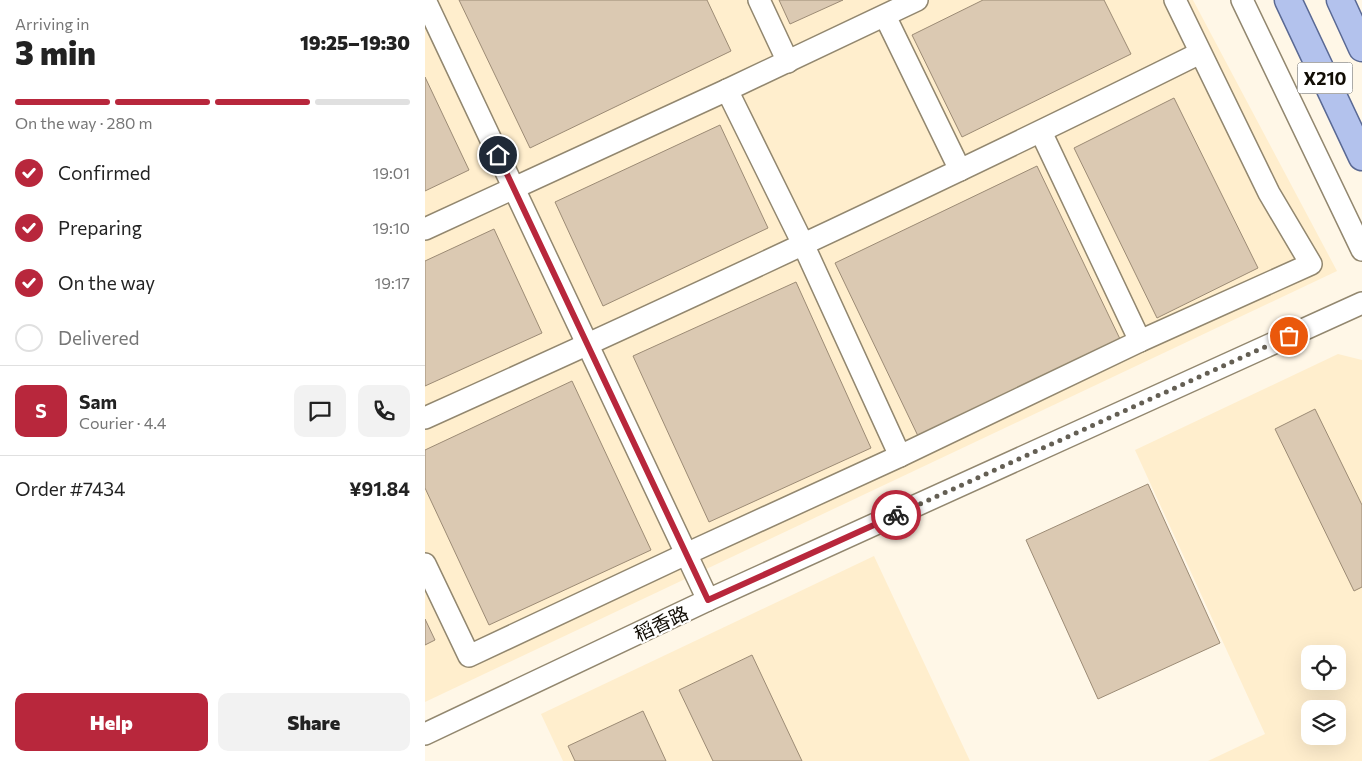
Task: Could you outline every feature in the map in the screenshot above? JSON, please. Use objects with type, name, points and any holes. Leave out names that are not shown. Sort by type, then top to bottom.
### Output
[{"type":"main road","name":"X210","points":[[1288,0],[1362,157]]},
{"type":"main road","name":"X210","points":[[1340,0],[1362,48]]},
{"type":"main road","points":[[1350,0],[1362,34]]},
{"type":"street","points":[[425,0],[708,600]]},
{"type":"street","points":[[759,0],[788,62]]},
{"type":"street","points":[[425,229],[788,62],[917,0]]},
{"type":"street","points":[[425,564],[469,656],[900,456],[1140,341],[1311,264],[1269,194],[1199,53],[1175,0]]},
{"type":"street","points":[[1242,0],[1362,250]]},
{"type":"street","points":[[885,16],[960,170]]},
{"type":"street","points":[[425,418],[588,345],[1041,132],[1199,53]]},
{"type":"street","points":[[727,90],[803,244],[900,456]]},
{"type":"street","points":[[1041,132],[1140,341]]},
{"type":"street","name":"稻香路","points":[[425,734],[708,600],[1362,303]]},
{"type":"shaded area","points":[[425,0],[1193,0],[1337,271],[425,702]]},
{"type":"shaded area","points":[[1338,354],[1362,360],[1362,761],[1208,761],[1265,734],[1135,450]]},
{"type":"shaded area","points":[[874,556],[970,761],[563,761],[541,714]]},
{"type":"building","points":[[459,0],[707,0],[731,51],[530,148]]},
{"type":"building","points":[[779,0],[843,0],[790,24]]},
{"type":"building","points":[[983,0],[1104,0],[1131,54],[962,137],[912,35]]},
{"type":"building","points":[[425,77],[469,170],[425,191]]},
{"type":"building","points":[[1174,98],[1258,268],[1157,318],[1074,148]]},
{"type":"building","points":[[720,125],[768,228],[603,306],[555,202]]},
{"type":"building","points":[[1037,166],[1120,339],[918,436],[835,263]]},
{"type":"building","points":[[494,229],[542,333],[425,386],[425,261]]},
{"type":"building","points":[[796,282],[871,448],[709,522],[633,356]]},
{"type":"building","points":[[572,381],[651,550],[489,625],[425,488],[425,450]]},
{"type":"building","points":[[1315,409],[1362,505],[1362,587],[1354,591],[1275,429]]},
{"type":"building","points":[[1148,484],[1220,643],[1098,699],[1026,540]]},
{"type":"building","points":[[425,619],[435,640],[425,645]]},
{"type":"building","points":[[752,655],[802,761],[713,761],[679,690]]},
{"type":"building","points":[[643,711],[666,761],[575,761],[568,746]]},
{"type":"way so far","points":[[896,515],[1289,336]]},
{"type":"route","points":[[498,155],[708,600],[896,515]]}]
